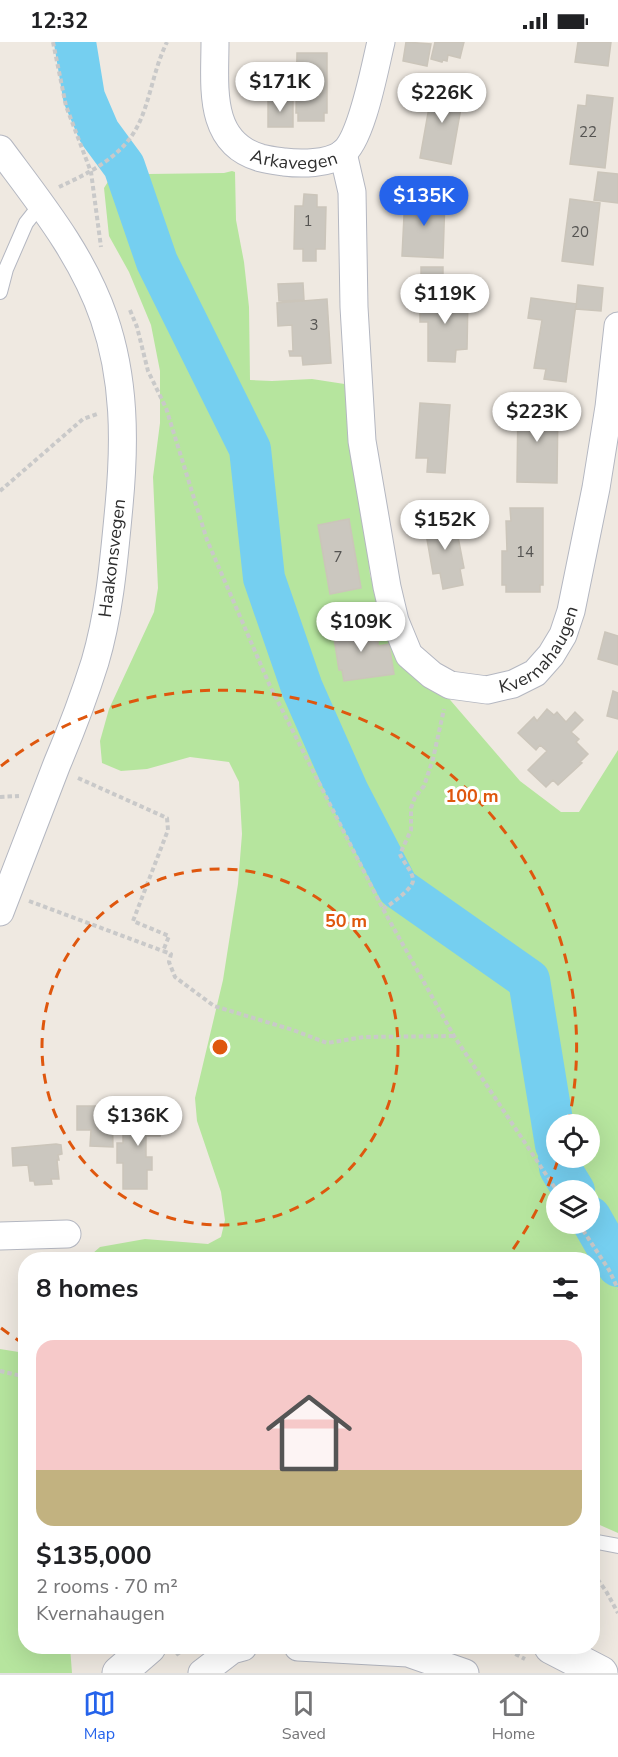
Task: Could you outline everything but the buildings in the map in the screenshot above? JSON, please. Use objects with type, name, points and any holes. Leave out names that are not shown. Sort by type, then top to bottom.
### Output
[{"type":"main road","points":[[119,1673],[141,1654]]},
{"type":"main road","points":[[542,1655],[601,1673]]},
{"type":"street","name":"Arkavegen","points":[[215,42],[218,117],[226,135],[243,151],[262,159],[294,163],[325,161],[343,153],[362,118],[381,42]]},
{"type":"street","name":"Haakonsvegen","points":[[0,149],[49,196],[60,229],[95,295],[110,336],[123,406],[123,453],[115,547],[109,598],[99,644],[76,717],[0,912]]},
{"type":"street","name":"Kvernahaugen","points":[[343,153],[352,192],[354,307],[362,441],[387,587],[395,621],[409,655],[432,675],[450,685],[487,690],[513,684],[535,673],[551,655],[563,635],[571,611],[596,488],[609,406],[618,326]]},
{"type":"street","points":[[0,1236],[68,1234]]},
{"type":"street","points":[[202,1673],[227,1654]]},
{"type":"street","points":[[411,1654],[465,1673]]},
{"type":"lane","points":[[0,292],[3,269],[26,223],[49,196]]},
{"type":"lane","points":[[600,1543],[618,1546]]},
{"type":"path","points":[[53,42],[66,106],[91,172],[101,247]]},
{"type":"path","points":[[49,196],[91,172],[122,149],[136,129],[157,64],[167,42]]},
{"type":"path","points":[[0,491],[83,419],[123,406],[148,371],[166,408],[207,540],[270,686],[383,909],[454,1036],[550,1180]]},
{"type":"path","points":[[383,909],[397,901],[413,884],[413,879],[400,854],[411,830],[411,808],[424,786],[433,759],[450,685]]},
{"type":"path","points":[[72,776],[166,818],[168,831],[133,921],[169,936],[163,951]]},
{"type":"path","points":[[36,903],[171,954],[169,962],[175,977],[214,1006],[327,1043],[364,1037],[454,1036]]},
{"type":"path","points":[[586,1234],[597,1252]]},
{"type":"path","points":[[600,1256],[618,1289]]},
{"type":"path","points":[[0,1371],[18,1375]]},
{"type":"path","points":[[600,1583],[618,1613]]},
{"type":"green space","points":[[235,172],[236,220],[249,307],[250,380],[312,379],[351,385],[370,575],[383,615],[445,694],[520,781],[561,812],[579,812],[618,750],[618,1533],[600,1525],[600,1252],[94,1252],[100,1247],[145,1239],[208,1244],[221,1237],[225,1220],[221,1192],[197,1121],[195,1098],[223,980],[238,884],[242,834],[239,782],[229,762],[190,757],[147,769],[121,771],[102,763],[100,741],[109,709],[154,612],[158,588],[153,477],[160,423],[160,371],[151,325],[129,272],[109,236],[104,188],[111,177]]},
{"type":"green space","points":[[0,1349],[18,1352],[18,1654],[71,1654],[72,1673],[0,1673]]},
{"type":"waterway","points":[[75,42],[84,97],[99,132],[124,166],[157,262],[250,449],[264,578],[302,688],[348,792],[398,888],[529,980],[551,1114]]},
{"type":"waterway","points":[[560,1168],[567,1180]]},
{"type":"waterway","points":[[600,1234],[618,1266]]}]
